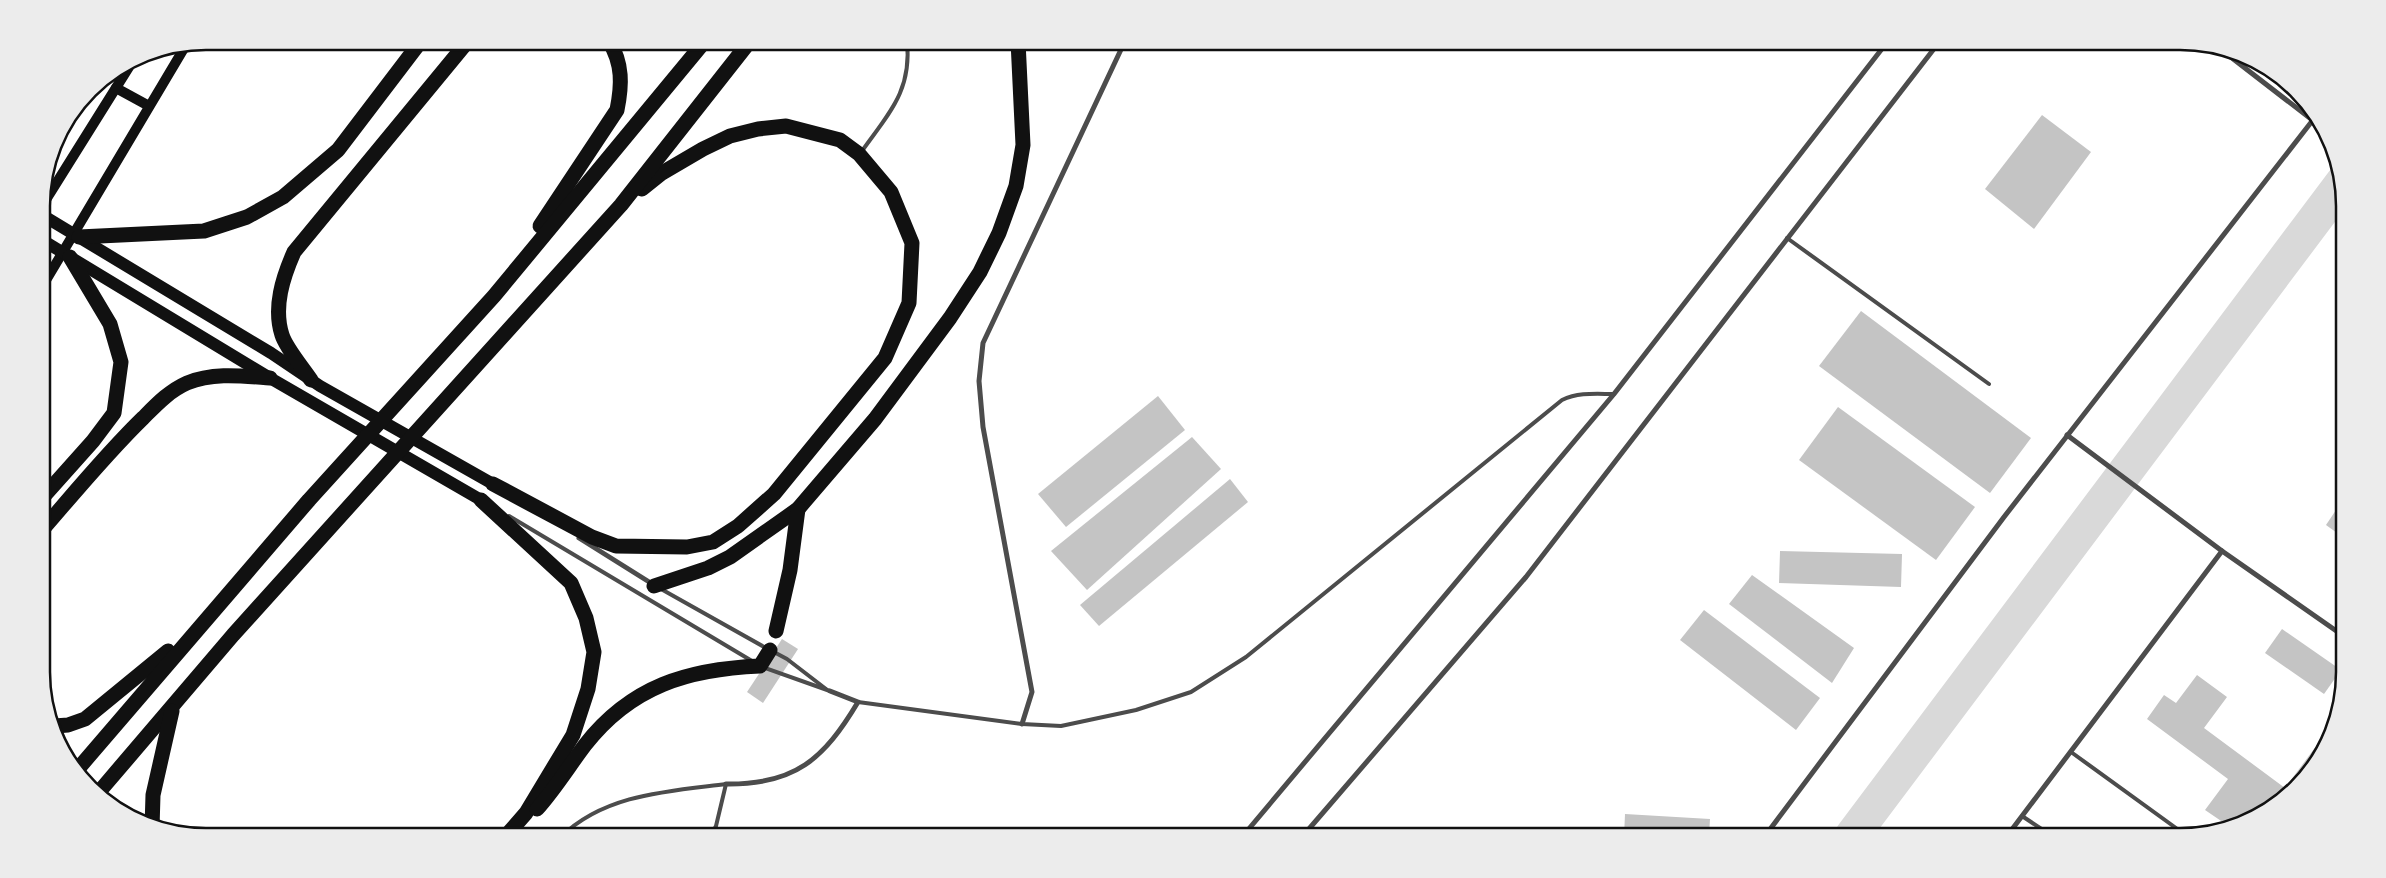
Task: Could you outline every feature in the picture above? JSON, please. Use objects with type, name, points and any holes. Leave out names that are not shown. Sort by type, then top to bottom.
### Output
[{"type":"highway","points":[[79,237],[204,231],[247,217],[284,196],[338,150],[414,50]]},
{"type":"highway","points":[[316,383],[282,335],[280,294],[284,274],[294,252],[461,50]]},
{"type":"highway","points":[[494,296],[617,110],[621,91],[621,70],[613,50]]},
{"type":"highway","points":[[81,765],[198,626],[309,500],[494,296],[698,50]]},
{"type":"highway","points":[[102,788],[173,708],[233,635],[621,205],[743,50]]},
{"type":"highway","points":[[654,586],[708,568],[730,557],[798,509],[876,419],[950,318],[980,272],[992,248],[1016,186],[1023,145],[1018,50]]},
{"type":"highway","points":[[493,484],[592,537],[616,546],[648,548],[687,547],[712,542],[738,526],[774,494],[885,358],[909,303],[912,243],[891,192],[859,154],[840,140],[786,126],[758,129],[730,136],[703,148],[662,173],[621,205]]},
{"type":"highway","points":[[50,489],[93,441],[114,414],[120,362],[110,324],[70,257]]},
{"type":"highway","points":[[50,521],[119,441],[166,396],[186,383],[232,376],[270,378]]},
{"type":"highway","points":[[481,500],[571,583],[586,618],[594,652],[588,689],[573,734],[526,813],[512,828]]},
{"type":"highway","points":[[776,631],[790,570],[798,509]]},
{"type":"highway","points":[[60,726],[68,725],[85,719],[198,626]]},
{"type":"highway","points":[[521,828],[544,802],[586,744],[617,710],[657,685],[673,680],[716,670],[760,666],[770,650]]},
{"type":"highway","points":[[152,818],[153,795],[173,708]]},
{"type":"main road","points":[[50,273],[182,52]]},
{"type":"main road","points":[[50,193],[126,73]]},
{"type":"main road","points":[[116,88],[149,106]]},
{"type":"main road","points":[[50,220],[316,383],[493,484]]},
{"type":"main road","points":[[50,245],[270,378],[481,500]]},
{"type":"street","points":[[1022,724],[1032,692],[983,426],[979,381],[983,343],[1121,50]]},
{"type":"street","points":[[1250,828],[1614,394],[1881,50]]},
{"type":"street","points":[[1310,828],[1526,577],[1933,50]]},
{"type":"street","points":[[2235,60],[2306,114]]},
{"type":"street","points":[[1771,828],[2004,517],[2312,123]]},
{"type":"street","points":[[2068,436],[2180,521],[2336,631]]},
{"type":"street","points":[[493,484],[654,586]]},
{"type":"street","points":[[2013,828],[2222,551]]},
{"type":"street","points":[[726,784],[771,781],[807,765],[824,750],[840,732],[858,702],[830,692]]},
{"type":"lane","points":[[859,154],[897,100],[906,80],[908,50]]},
{"type":"lane","points":[[1787,238],[1989,384]]},
{"type":"lane","points":[[858,702],[1022,724],[1061,726],[1136,710],[1191,692],[1246,657],[1562,400],[1572,395],[1614,394]]},
{"type":"lane","points":[[481,500],[760,666],[830,692]]},
{"type":"lane","points":[[654,586],[787,659],[830,692]]},
{"type":"lane","points":[[2070,752],[2176,828]]},
{"type":"lane","points":[[572,828],[584,819],[630,799],[655,793],[726,784],[715,828]]},
{"type":"lane","points":[[2022,816],[2040,828]]},
{"type":"building","points":[[2042,115],[2091,152],[2034,229],[1985,189]]},
{"type":"building","points":[[1861,311],[2031,438],[1990,493],[1819,366]]},
{"type":"building","points":[[1158,396],[1185,430],[1066,527],[1038,494]]},
{"type":"building","points":[[1838,407],[1975,507],[1936,560],[1799,460]]},
{"type":"building","points":[[1192,437],[1221,469],[1087,590],[1051,551]]},
{"type":"building","points":[[1230,479],[1248,502],[1099,626],[1080,605]]},
{"type":"building","points":[[2336,510],[2336,532],[2326,525]]},
{"type":"building","points":[[1780,551],[1902,554],[1901,587],[1779,583]]},
{"type":"building","points":[[1752,575],[1854,648],[1832,683],[1729,604]]},
{"type":"building","points":[[1704,610],[1820,698],[1796,730],[1680,640]]},
{"type":"building","points":[[2282,629],[2336,667],[2336,677],[2324,694],[2265,653]]},
{"type":"building","points":[[782,639],[798,649],[763,703],[747,692]]},
{"type":"building","points":[[2197,675],[2227,697],[2204,728],[2284,788],[2258,807],[2223,822],[2205,810],[2228,779],[2147,719],[2164,695],[2176,703]]},
{"type":"building","points":[[2320,741],[2310,759],[2288,784]]},
{"type":"building","points":[[1625,814],[1710,819],[1709,828],[1624,828]]},
{"type":"waterway","points":[[1858,828],[2335,192]]}]
